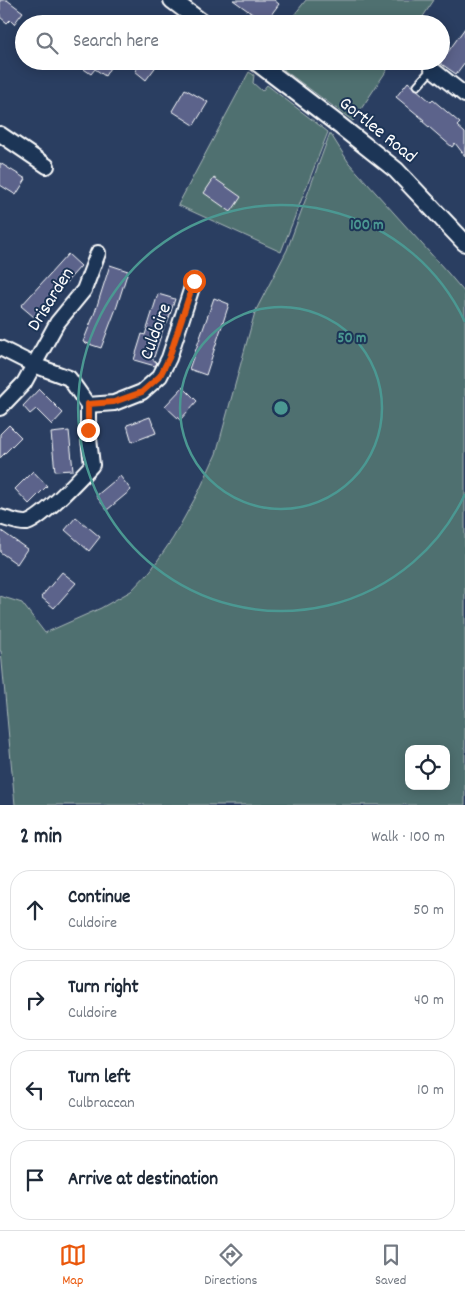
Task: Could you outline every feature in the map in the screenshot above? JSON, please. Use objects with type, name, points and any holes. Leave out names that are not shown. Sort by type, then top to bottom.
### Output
[{"type":"street","points":[[172,0],[192,15]]},
{"type":"street","name":"Gortlee Road","points":[[267,70],[334,120],[396,170],[465,243]]},
{"type":"street","points":[[433,70],[465,95]]},
{"type":"street","points":[[0,134],[47,166]]},
{"type":"street","name":"Drisarden","points":[[0,408],[24,383],[57,323],[84,290],[98,253]]},
{"type":"street","name":"Culdoire","points":[[88,404],[114,402],[142,392],[160,376],[169,358],[194,281]]},
{"type":"street","points":[[0,348],[34,365],[69,378],[88,404],[88,430],[92,465],[37,518],[25,523],[0,517]]},
{"type":"lane","points":[[418,85],[431,70]]},
{"type":"green space","points":[[306,0],[434,0],[424,15],[294,15]]},
{"type":"green space","points":[[284,70],[387,70],[353,121]]},
{"type":"green space","points":[[249,72],[254,75],[253,83],[262,91],[267,85],[328,132],[281,252],[178,205]]},
{"type":"green space","points":[[330,133],[349,163],[465,293],[465,805],[15,805],[0,651],[0,596],[22,603],[45,633],[101,608],[131,591],[151,570],[173,538],[199,491],[216,454],[255,312],[287,250]]},
{"type":"building","points":[[0,0],[7,0],[23,12],[21,15],[15,15],[14,24],[10,20],[7,23],[0,17]]},
{"type":"building","points":[[233,0],[274,0],[279,4],[271,15],[254,15]]},
{"type":"building","points":[[465,28],[465,62],[456,74],[450,70],[450,49]]},
{"type":"building","points":[[85,70],[94,70],[91,74]]},
{"type":"building","points":[[96,70],[109,70],[105,76]]},
{"type":"building","points":[[136,70],[153,70],[146,80]]},
{"type":"building","points":[[408,82],[460,123],[457,126],[465,133],[465,156],[455,143],[452,147],[396,97]]},
{"type":"building","points":[[185,89],[208,102],[194,125],[172,111]]},
{"type":"building","points":[[0,163],[26,179],[16,195],[0,185]]},
{"type":"building","points":[[214,178],[241,197],[231,212],[204,193]]},
{"type":"building","points":[[68,254],[81,266],[34,317],[21,306]]},
{"type":"building","points":[[110,265],[128,271],[101,348],[83,342]]},
{"type":"building","points":[[158,294],[175,299],[154,357],[148,355],[157,363],[155,366],[134,360],[142,334],[145,335]]},
{"type":"building","points":[[214,298],[229,304],[206,375],[189,369]]},
{"type":"building","points":[[183,387],[197,401],[180,420],[165,406]]},
{"type":"building","points":[[39,389],[63,413],[52,425],[36,409],[30,414],[23,406]]},
{"type":"building","points":[[150,417],[156,433],[132,442],[127,425]]},
{"type":"building","points":[[9,425],[21,437],[0,458],[0,434]]},
{"type":"building","points":[[69,431],[73,470],[55,471],[51,433]]},
{"type":"building","points":[[33,471],[47,486],[29,504],[15,489]]},
{"type":"building","points":[[120,476],[131,490],[107,510],[96,496]]},
{"type":"building","points":[[76,517],[100,537],[89,551],[65,530]]},
{"type":"building","points":[[0,530],[27,549],[17,564],[0,552]]},
{"type":"building","points":[[62,572],[76,583],[54,608],[41,597]]},
{"type":"route","points":[[88,430],[88,404],[114,402],[142,392],[160,376],[169,358],[194,281]]}]
